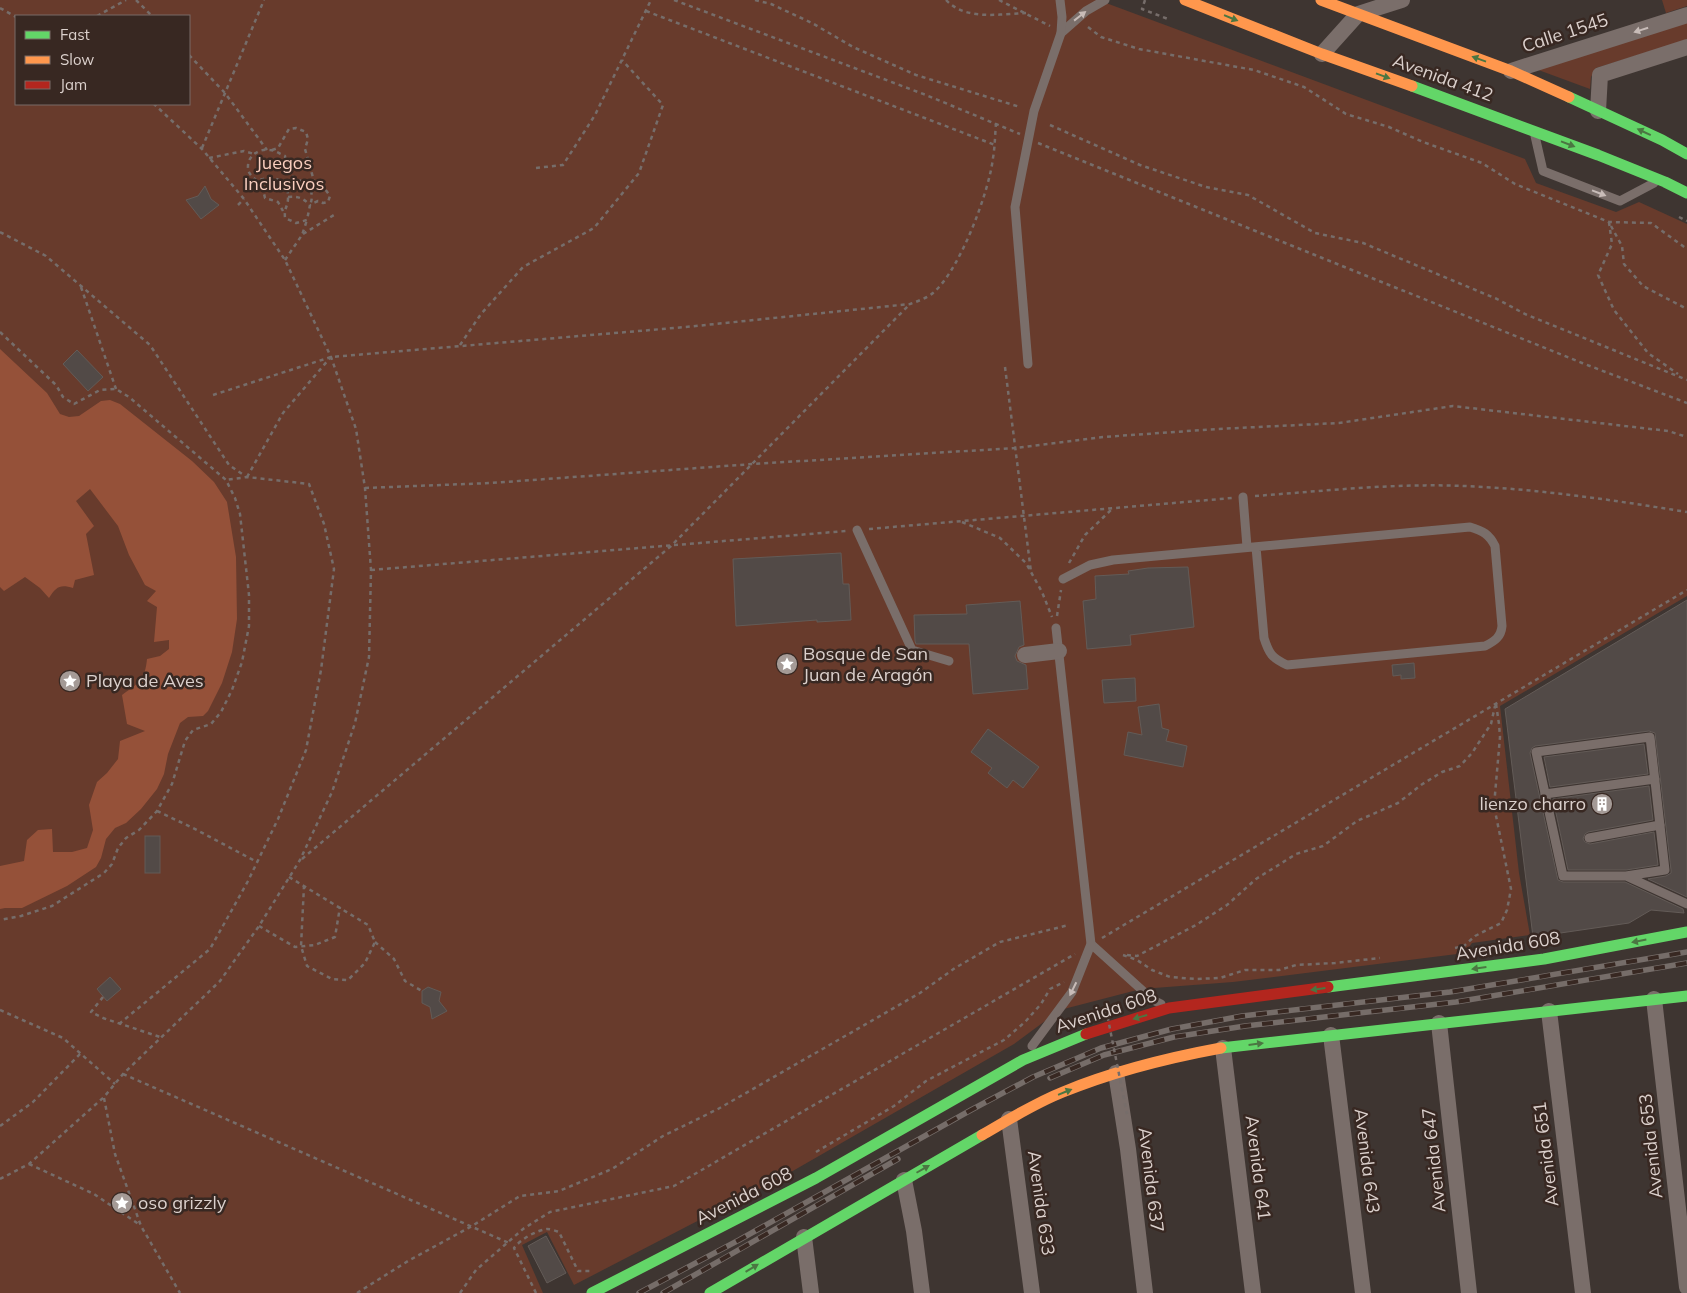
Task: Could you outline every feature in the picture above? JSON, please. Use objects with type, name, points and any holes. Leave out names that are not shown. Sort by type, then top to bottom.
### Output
[{"type":"main road","name":"Avenida 412","points":[[1185,0],[1322,54],[1534,130],[1661,180],[1687,193]]},
{"type":"main road","name":"Avenida 412","points":[[1321,0],[1511,71],[1662,140],[1686,144]]},
{"type":"main road","name":"Avenida 608","points":[[592,1293],[816,1178],[1023,1060],[1075,1037],[1169,1008],[1544,959],[1687,932]]},
{"type":"main road","points":[[710,1293],[1009,1119],[1062,1092],[1116,1073],[1167,1058],[1223,1048],[1687,996]]},
{"type":"street","points":[[1322,54],[1358,14],[1402,0]]},
{"type":"street","name":"Calle 1545","points":[[1511,71],[1687,15]]},
{"type":"street","points":[[1598,111],[1600,75],[1687,47]]},
{"type":"street","points":[[1025,655],[1059,651]]},
{"type":"street","name":"Avenida 653","points":[[1654,999],[1687,1288]]},
{"type":"street","name":"Avenida 651","points":[[1549,1011],[1583,1293]]},
{"type":"street","name":"Avenida 647","points":[[1439,1023],[1469,1293]]},
{"type":"street","name":"Avenida 643","points":[[1331,1035],[1364,1293]]},
{"type":"street","name":"Avenida 641","points":[[1223,1048],[1253,1293]]},
{"type":"street","name":"Avenida 637","points":[[1116,1073],[1128,1149],[1145,1293]]},
{"type":"street","name":"Avenida 633","points":[[1009,1119],[1032,1293]]},
{"type":"street","points":[[904,1180],[914,1231],[922,1293]]},
{"type":"street","points":[[804,1237],[811,1293]]},
{"type":"lane","points":[[1028,364],[1015,207],[1034,111],[1060,34],[1062,17],[1060,0]]},
{"type":"lane","points":[[1060,34],[1086,11],[1105,0]]},
{"type":"lane","points":[[1534,130],[1543,171],[1620,201],[1661,180]]},
{"type":"lane","points":[[1063,578],[1090,565],[1113,560],[1252,547],[1470,528],[1483,530],[1491,537],[1495,546],[1502,634],[1495,641],[1485,646],[1287,665],[1276,660],[1268,651],[1264,638],[1252,547],[1243,497]]},
{"type":"lane","points":[[857,530],[912,650],[949,661]]},
{"type":"lane","points":[[1023,1060],[1072,992],[1091,944],[1056,628]]},
{"type":"lane","points":[[1650,737],[1665,870],[1626,876],[1564,876],[1545,794],[1536,752],[1650,737]]},
{"type":"lane","points":[[1545,794],[1654,779]]},
{"type":"lane","points":[[1589,838],[1660,824]]},
{"type":"lane","points":[[1626,876],[1682,904],[1687,904]]},
{"type":"lane","points":[[1091,944],[1153,1000],[1169,1008]]},
{"type":"path","points":[[99,15],[126,0]]},
{"type":"path","points":[[136,0],[151,15]]},
{"type":"path","points":[[202,149],[264,0]]},
{"type":"path","points":[[536,168],[563,165],[595,116],[651,0]]},
{"type":"path","points":[[674,0],[916,92],[1573,360],[1687,403]]},
{"type":"path","points":[[755,0],[771,4],[812,23],[853,47],[916,75],[1020,107]]},
{"type":"path","points":[[946,0],[953,8],[985,16],[1026,13]]},
{"type":"path","points":[[999,0],[1050,26]]},
{"type":"path","points":[[1145,0],[1142,9],[1168,19]]},
{"type":"path","points":[[0,8],[15,16]]},
{"type":"path","points":[[646,11],[994,145]]},
{"type":"path","points":[[1088,27],[1101,37],[1139,49],[1254,70],[1304,87],[1346,114],[1482,163],[1515,184],[1609,222],[1650,223],[1687,249]]},
{"type":"path","points":[[190,56],[225,94],[267,150]]},
{"type":"path","points":[[459,346],[481,314],[523,267],[594,228],[639,173],[663,105],[622,60]]},
{"type":"path","points":[[0,1179],[29,1164],[104,1097],[123,1074],[160,1037],[220,981],[259,926],[300,860],[332,792],[355,723],[369,657],[372,570],[365,488],[356,429],[331,357],[285,260],[244,199],[202,149],[155,105]]},
{"type":"path","points":[[300,860],[671,546],[910,304],[934,292],[947,278],[966,242],[989,178],[996,124]]},
{"type":"path","points":[[1050,125],[1140,165],[1206,187],[1248,195],[1315,233],[1363,243],[1497,299],[1525,314],[1687,380]]},
{"type":"path","points":[[307,220],[296,223],[285,218],[278,202],[266,198],[262,185],[250,174],[248,168],[249,158],[254,154],[278,148],[289,129],[296,128],[306,132],[308,140],[306,149],[314,181],[325,189],[330,196],[328,202],[318,201],[310,205]]},
{"type":"path","points":[[272,150],[285,156],[286,173],[293,178],[303,181],[311,191],[312,200],[302,235],[285,260]]},
{"type":"path","points":[[210,158],[244,151],[254,154]]},
{"type":"path","points":[[257,181],[266,177],[277,178],[284,183],[288,198],[288,204],[284,209],[285,218]]},
{"type":"path","points":[[288,198],[296,196],[304,199],[310,205]]},
{"type":"path","points":[[238,205],[244,199]]},
{"type":"path","points":[[302,235],[334,215]]},
{"type":"path","points":[[1679,217],[1687,222]]},
{"type":"path","points":[[1609,222],[1622,246],[1624,264],[1643,286],[1687,309]]},
{"type":"path","points":[[1609,222],[1612,244],[1598,275],[1614,310],[1648,353],[1682,378]]},
{"type":"path","points":[[0,232],[46,256],[150,345],[229,465],[247,477]]},
{"type":"path","points":[[81,285],[116,389]]},
{"type":"path","points":[[213,395],[331,357],[686,327],[910,304]]},
{"type":"path","points":[[0,332],[56,385],[63,397],[74,404],[100,390],[116,389],[129,397],[226,480],[240,514],[249,595],[248,626],[242,662],[232,690],[222,712],[211,724],[192,730],[185,741],[172,784],[157,811],[139,830],[126,838],[118,848],[112,864],[104,874],[52,906],[21,916],[0,920]]},
{"type":"path","points":[[247,477],[282,412],[331,357]]},
{"type":"path","points":[[1005,367],[1031,572]]},
{"type":"path","points":[[365,488],[491,483],[1015,448],[1112,436],[1339,423],[1453,406],[1668,431],[1687,437]]},
{"type":"path","points":[[119,1024],[210,949],[278,819],[306,750],[321,670],[334,569],[324,524],[309,484],[247,477],[226,480]]},
{"type":"path","points":[[372,570],[1390,486],[1462,486],[1534,490],[1608,499],[1687,512]]},
{"type":"path","points":[[960,521],[1000,538],[1026,563],[1042,592],[1056,628]]},
{"type":"path","points":[[460,1293],[476,1270],[523,1230],[550,1212],[674,1186],[1091,944],[1687,590]]},
{"type":"path","points":[[1450,950],[1464,946],[1475,936],[1501,923],[1507,910],[1511,889],[1494,806],[1500,737],[1496,704]]},
{"type":"path","points":[[1382,958],[1296,965],[1279,970],[1245,970],[1220,978],[1196,979],[1170,977],[1123,955],[1137,956],[1161,944],[1227,905],[1256,879],[1296,854],[1322,846],[1357,821],[1398,803],[1421,784],[1442,772],[1460,766],[1472,753],[1491,724],[1496,704]]},
{"type":"path","points":[[157,811],[257,862]]},
{"type":"path","points":[[290,877],[368,924],[375,942],[394,959],[405,981],[422,991]]},
{"type":"path","points":[[304,886],[301,946],[308,966],[332,979],[348,980],[365,963],[375,942]]},
{"type":"path","points":[[259,926],[295,947],[315,945],[335,937],[340,908]]},
{"type":"path","points":[[357,1293],[520,1196],[559,1191],[612,1169],[662,1136],[718,1109],[920,993],[954,968],[1000,942],[1069,925]]},
{"type":"path","points":[[816,1152],[894,1106],[926,1080],[1004,1040],[1025,1022],[1041,1004],[1050,989],[1065,981]]},
{"type":"path","points":[[103,997],[91,1012],[119,1024],[160,1037]]},
{"type":"path","points":[[1106,1009],[1127,1114]]},
{"type":"path","points":[[0,1010],[63,1038],[116,1084]]},
{"type":"path","points":[[0,1126],[33,1102],[80,1054]]},
{"type":"path","points":[[123,1074],[509,1243]]},
{"type":"path","points":[[104,1097],[115,1154],[141,1226],[180,1293]]},
{"type":"path","points":[[29,1164],[94,1194],[141,1226]]},
{"type":"path","points":[[536,1293],[514,1248],[520,1241],[536,1233],[548,1229],[559,1232],[578,1271],[590,1271],[597,1267]]},
{"type":"green space","name":"Bosque de San Juan de Aragón","points":[[0,0],[1098,0],[1525,159],[1536,183],[1616,212],[1639,202],[1687,224],[1687,596],[1500,706],[1519,873],[1530,935],[1472,943],[1465,953],[1233,982],[1141,989],[1060,1010],[1014,1044],[784,1176],[574,1285],[547,1232],[522,1245],[543,1293],[0,1293]]},
{"type":"green space","points":[[1662,0],[1687,0],[1687,6],[1666,13]]},
{"type":"green space","points":[[1687,18],[1687,40],[1596,68],[1591,77],[1590,89],[1533,68]]},
{"type":"shaded area","points":[[0,349],[47,393],[60,414],[69,417],[79,416],[101,401],[110,400],[120,404],[192,461],[214,482],[227,502],[236,557],[237,619],[232,652],[222,683],[208,711],[203,716],[188,717],[180,723],[168,754],[164,774],[157,789],[141,809],[126,823],[115,828],[106,839],[101,858],[96,867],[67,886],[22,908],[0,909],[0,866],[24,861],[27,840],[38,830],[52,829],[53,852],[72,852],[87,848],[93,830],[89,805],[97,782],[118,759],[120,741],[145,731],[127,724],[122,695],[143,676],[147,659],[160,656],[169,649],[169,640],[154,642],[157,607],[147,601],[156,591],[145,585],[129,555],[118,526],[90,489],[76,501],[94,526],[86,534],[94,575],[75,580],[73,588],[59,587],[49,598],[40,588],[25,577],[4,591],[0,587]]},
{"type":"building","points":[[205,186],[211,199],[219,205],[201,219],[186,200],[198,196]]},
{"type":"building","points":[[77,350],[103,377],[88,391],[63,364]]},
{"type":"building","points":[[841,553],[843,584],[849,584],[851,620],[817,622],[817,620],[736,626],[733,559]]},
{"type":"building","points":[[1188,567],[1194,627],[1130,635],[1131,645],[1087,649],[1083,601],[1096,599],[1095,576],[1129,574],[1128,571],[1148,568]]},
{"type":"building","name":"lienzo charro","points":[[1687,600],[1687,897],[1648,879],[1666,876],[1671,873],[1655,733],[1649,731],[1535,746],[1530,753],[1558,880],[1563,882],[1625,882],[1683,909],[1684,913],[1651,910],[1629,923],[1533,937],[1505,709]]},
{"type":"building","points":[[1020,601],[1024,645],[1019,647],[1015,656],[1017,661],[1026,665],[1028,689],[973,694],[969,644],[916,644],[914,615],[967,614],[966,605]]},
{"type":"building","points":[[1414,663],[1415,678],[1401,679],[1401,675],[1393,676],[1392,665]]},
{"type":"building","points":[[1135,678],[1136,701],[1104,703],[1102,680]]},
{"type":"building","points":[[1159,704],[1162,728],[1169,730],[1166,741],[1187,746],[1183,767],[1124,755],[1128,732],[1142,735],[1138,707]]},
{"type":"building","points":[[988,729],[1039,767],[1023,788],[1013,780],[1007,788],[988,773],[992,768],[971,752]]},
{"type":"building","points":[[1644,744],[1648,774],[1550,787],[1544,757]]},
{"type":"building","points":[[1649,786],[1653,820],[1588,832],[1583,839],[1590,844],[1654,832],[1658,865],[1626,870],[1568,870],[1553,799]]},
{"type":"building","points":[[145,836],[160,836],[160,873],[145,873]]},
{"type":"building","points":[[110,977],[121,989],[107,1001],[97,989]]},
{"type":"building","points":[[428,987],[441,992],[439,1001],[447,1011],[432,1019],[430,1007],[422,1003],[422,991]]},
{"type":"building","points":[[546,1236],[566,1273],[547,1283],[528,1246]]},
{"type":"railway","points":[[639,1293],[739,1240],[1033,1077],[1101,1048],[1172,1029],[1242,1016],[1450,992],[1687,952]]},
{"type":"railway","points":[[1050,1078],[1104,1055],[1174,1037],[1245,1026],[1456,1002],[1687,963]]},
{"type":"railway","points":[[663,1293],[898,1159]]},
{"type":"traffic: fast","points":[[1412,86],[1598,155],[1687,193]]},
{"type":"traffic: fast","points":[[1569,97],[1662,140],[1687,154]]},
{"type":"traffic: fast","points":[[1328,987],[1544,959],[1687,932]]},
{"type":"traffic: fast","points":[[1221,1048],[1687,996]]},
{"type":"traffic: fast","points":[[592,1293],[816,1178],[1023,1060],[1086,1034]]},
{"type":"traffic: fast","points":[[710,1293],[982,1135]]},
{"type":"traffic: slow","points":[[1185,0],[1322,54],[1412,86]]},
{"type":"traffic: slow","points":[[1321,0],[1511,71],[1569,97]]},
{"type":"traffic: slow","points":[[982,1135],[1042,1101],[1082,1084],[1141,1066],[1221,1048]]},
{"type":"traffic: jam","points":[[1086,1034],[1169,1008],[1328,987]]},
{"type":"place","name":"Bosque de San Juan de Aragón","points":[[787,664]]},
{"type":"place","name":"Playa de Aves","points":[[70,681]]},
{"type":"place","name":"lienzo charro","points":[[1602,804]]},
{"type":"place","name":"oso grizzly","points":[[122,1203]]},
{"type":"park label","name":"Juegos Inclusivos","points":[[284,173]]}]
